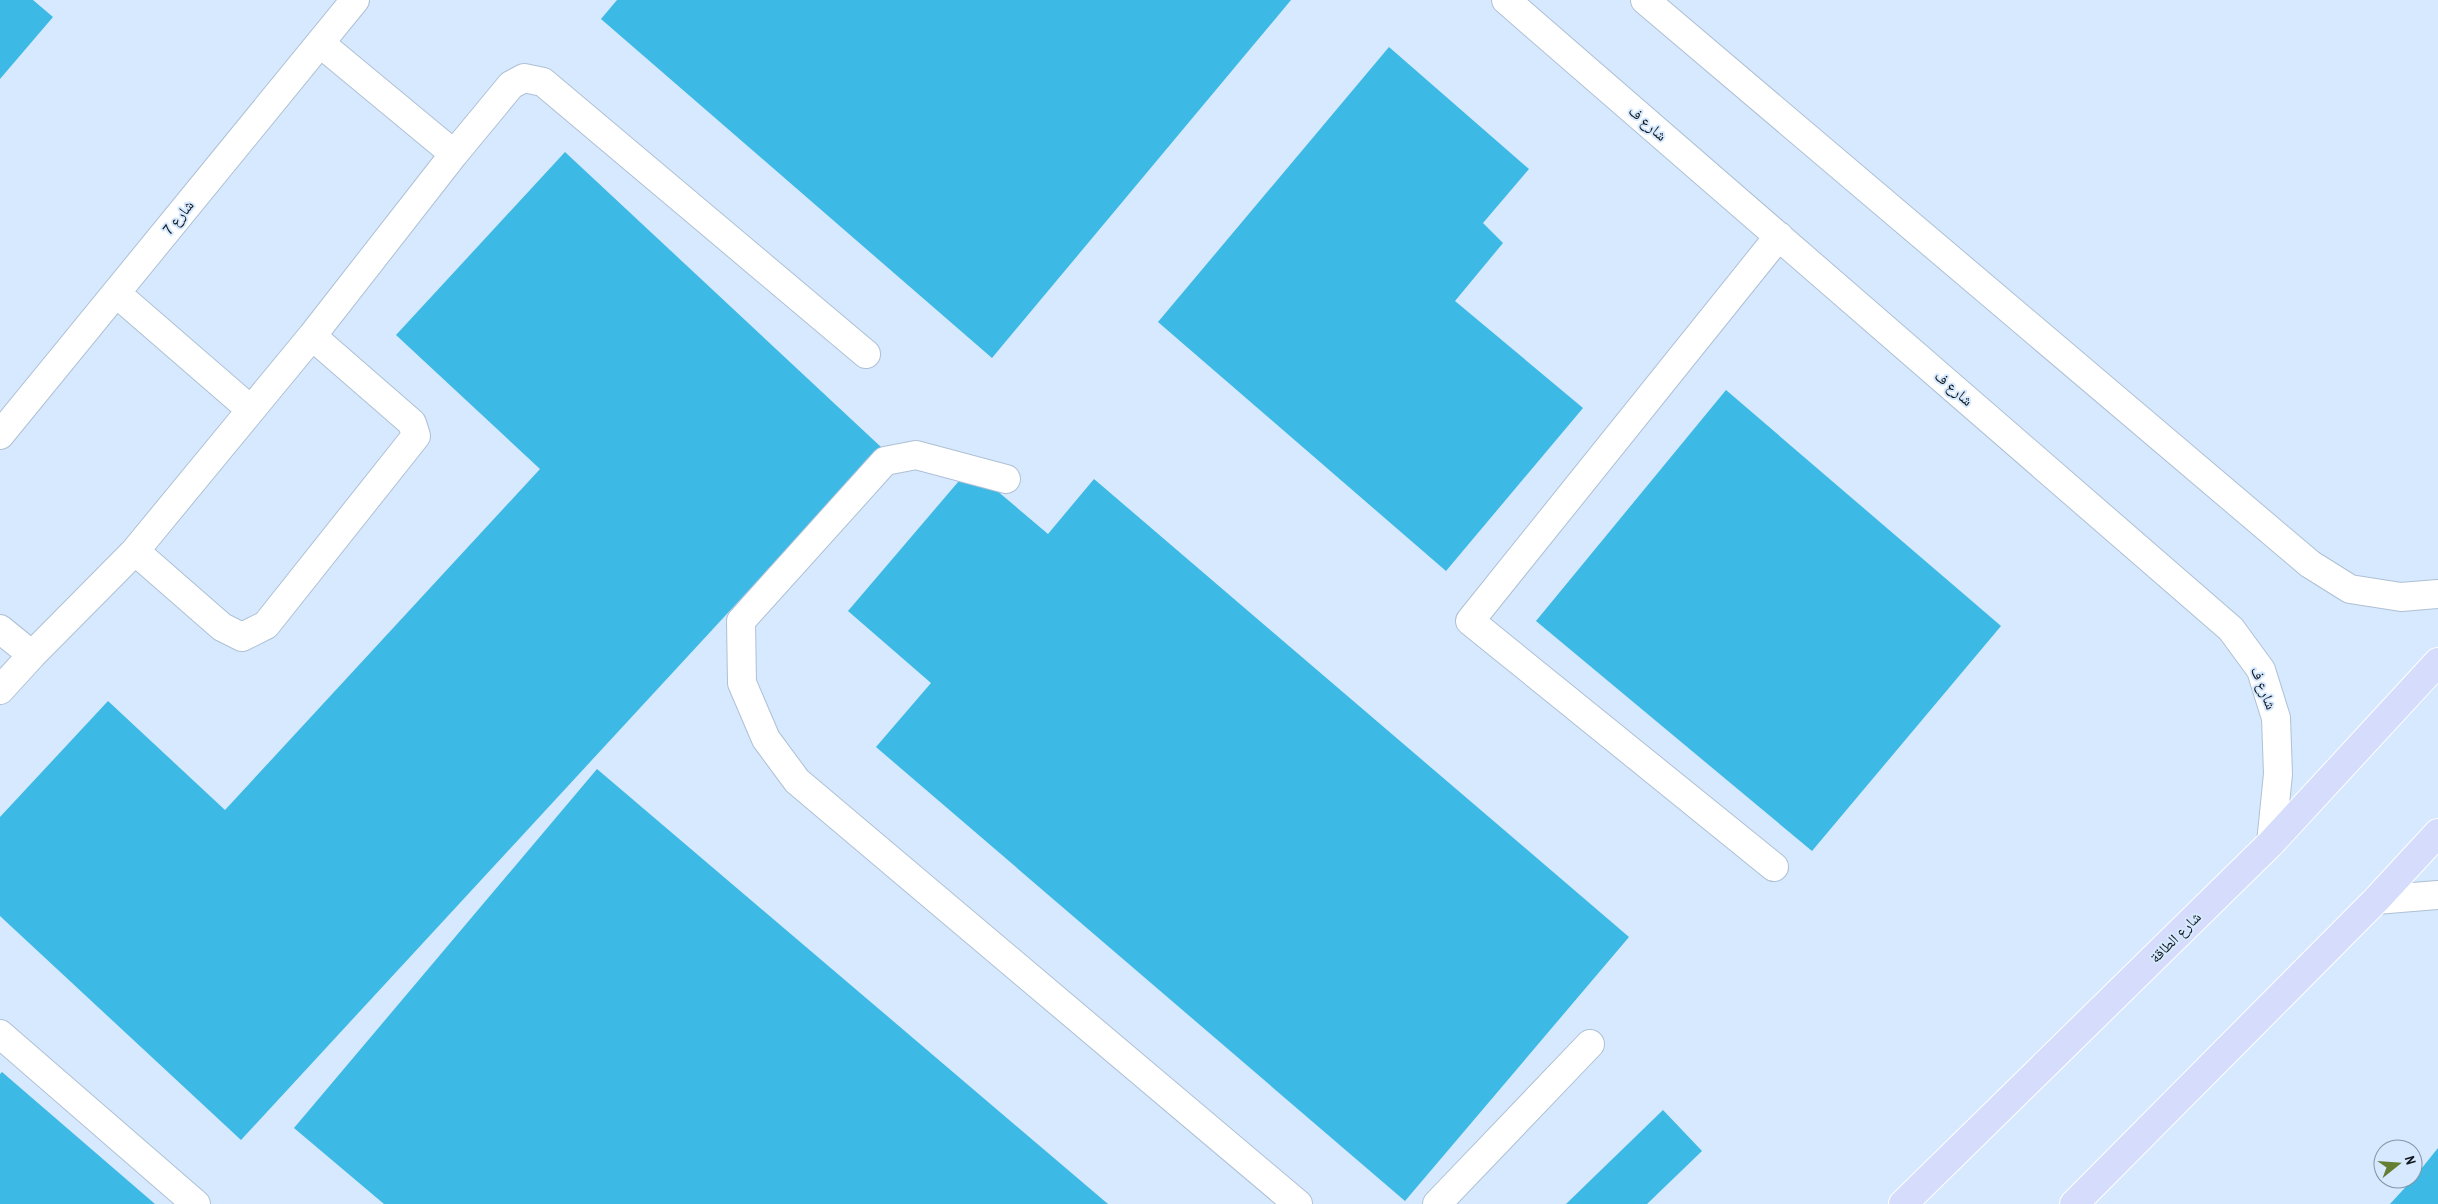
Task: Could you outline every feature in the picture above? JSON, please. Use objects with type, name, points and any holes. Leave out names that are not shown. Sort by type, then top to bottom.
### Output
[{"type":"main road","name":"شارع الطاقة","points":[[1903,1204],[2271,843],[2438,662]]},
{"type":"main road","points":[[2074,1204],[2376,900],[2438,833]]},
{"type":"street","name":"شارع 7","points":[[0,435],[355,0]]},
{"type":"street","name":"شارع ف","points":[[1506,0],[2231,629],[2261,670],[2276,718],[2278,774],[2271,843]]},
{"type":"street","points":[[1645,0],[2310,564],[2350,589],[2401,597],[2438,594]]},
{"type":"street","points":[[320,44],[454,154]]},
{"type":"street","points":[[0,690],[135,551],[312,336],[454,154],[511,85],[524,78],[543,82],[866,354]]},
{"type":"street","points":[[1774,867],[1470,621],[1779,236]]},
{"type":"street","points":[[116,293],[251,410]]},
{"type":"street","points":[[135,551],[222,627],[242,637],[266,625],[416,436],[412,423],[312,336]]},
{"type":"street","points":[[1006,479],[916,455],[885,461],[741,621],[742,683],[766,739],[797,780],[1298,1204]]},
{"type":"street","points":[[0,629],[32,655]]},
{"type":"street","points":[[2376,900],[2438,894]]},
{"type":"street","points":[[0,1034],[196,1204]]},
{"type":"street","points":[[1437,1204],[1590,1044]]},
{"type":"building","points":[[0,0],[33,0],[53,17],[0,79]]},
{"type":"building","points":[[617,0],[1291,0],[992,358],[601,19]]},
{"type":"building","points":[[1389,47],[1529,169],[1483,223],[1503,243],[1455,301],[1583,408],[1446,571],[1158,322]]},
{"type":"building","points":[[565,152],[881,447],[241,1140],[0,916],[0,817],[108,701],[225,810],[540,469],[396,335]]},
{"type":"building","points":[[1726,390],[2001,626],[1812,851],[1536,621]]},
{"type":"building","points":[[970,468],[1048,534],[1094,479],[1629,937],[1405,1201],[876,747],[931,683],[848,611]]},
{"type":"building","points":[[597,769],[1108,1204],[384,1204],[294,1128]]},
{"type":"building","points":[[2,1072],[155,1204],[0,1204],[0,1074]]},
{"type":"building","points":[[1663,1110],[1702,1151],[1647,1204],[1566,1204]]},
{"type":"building","points":[[2438,1148],[2438,1204],[2390,1204],[2404,1189],[2423,1189],[2423,1167]]}]
